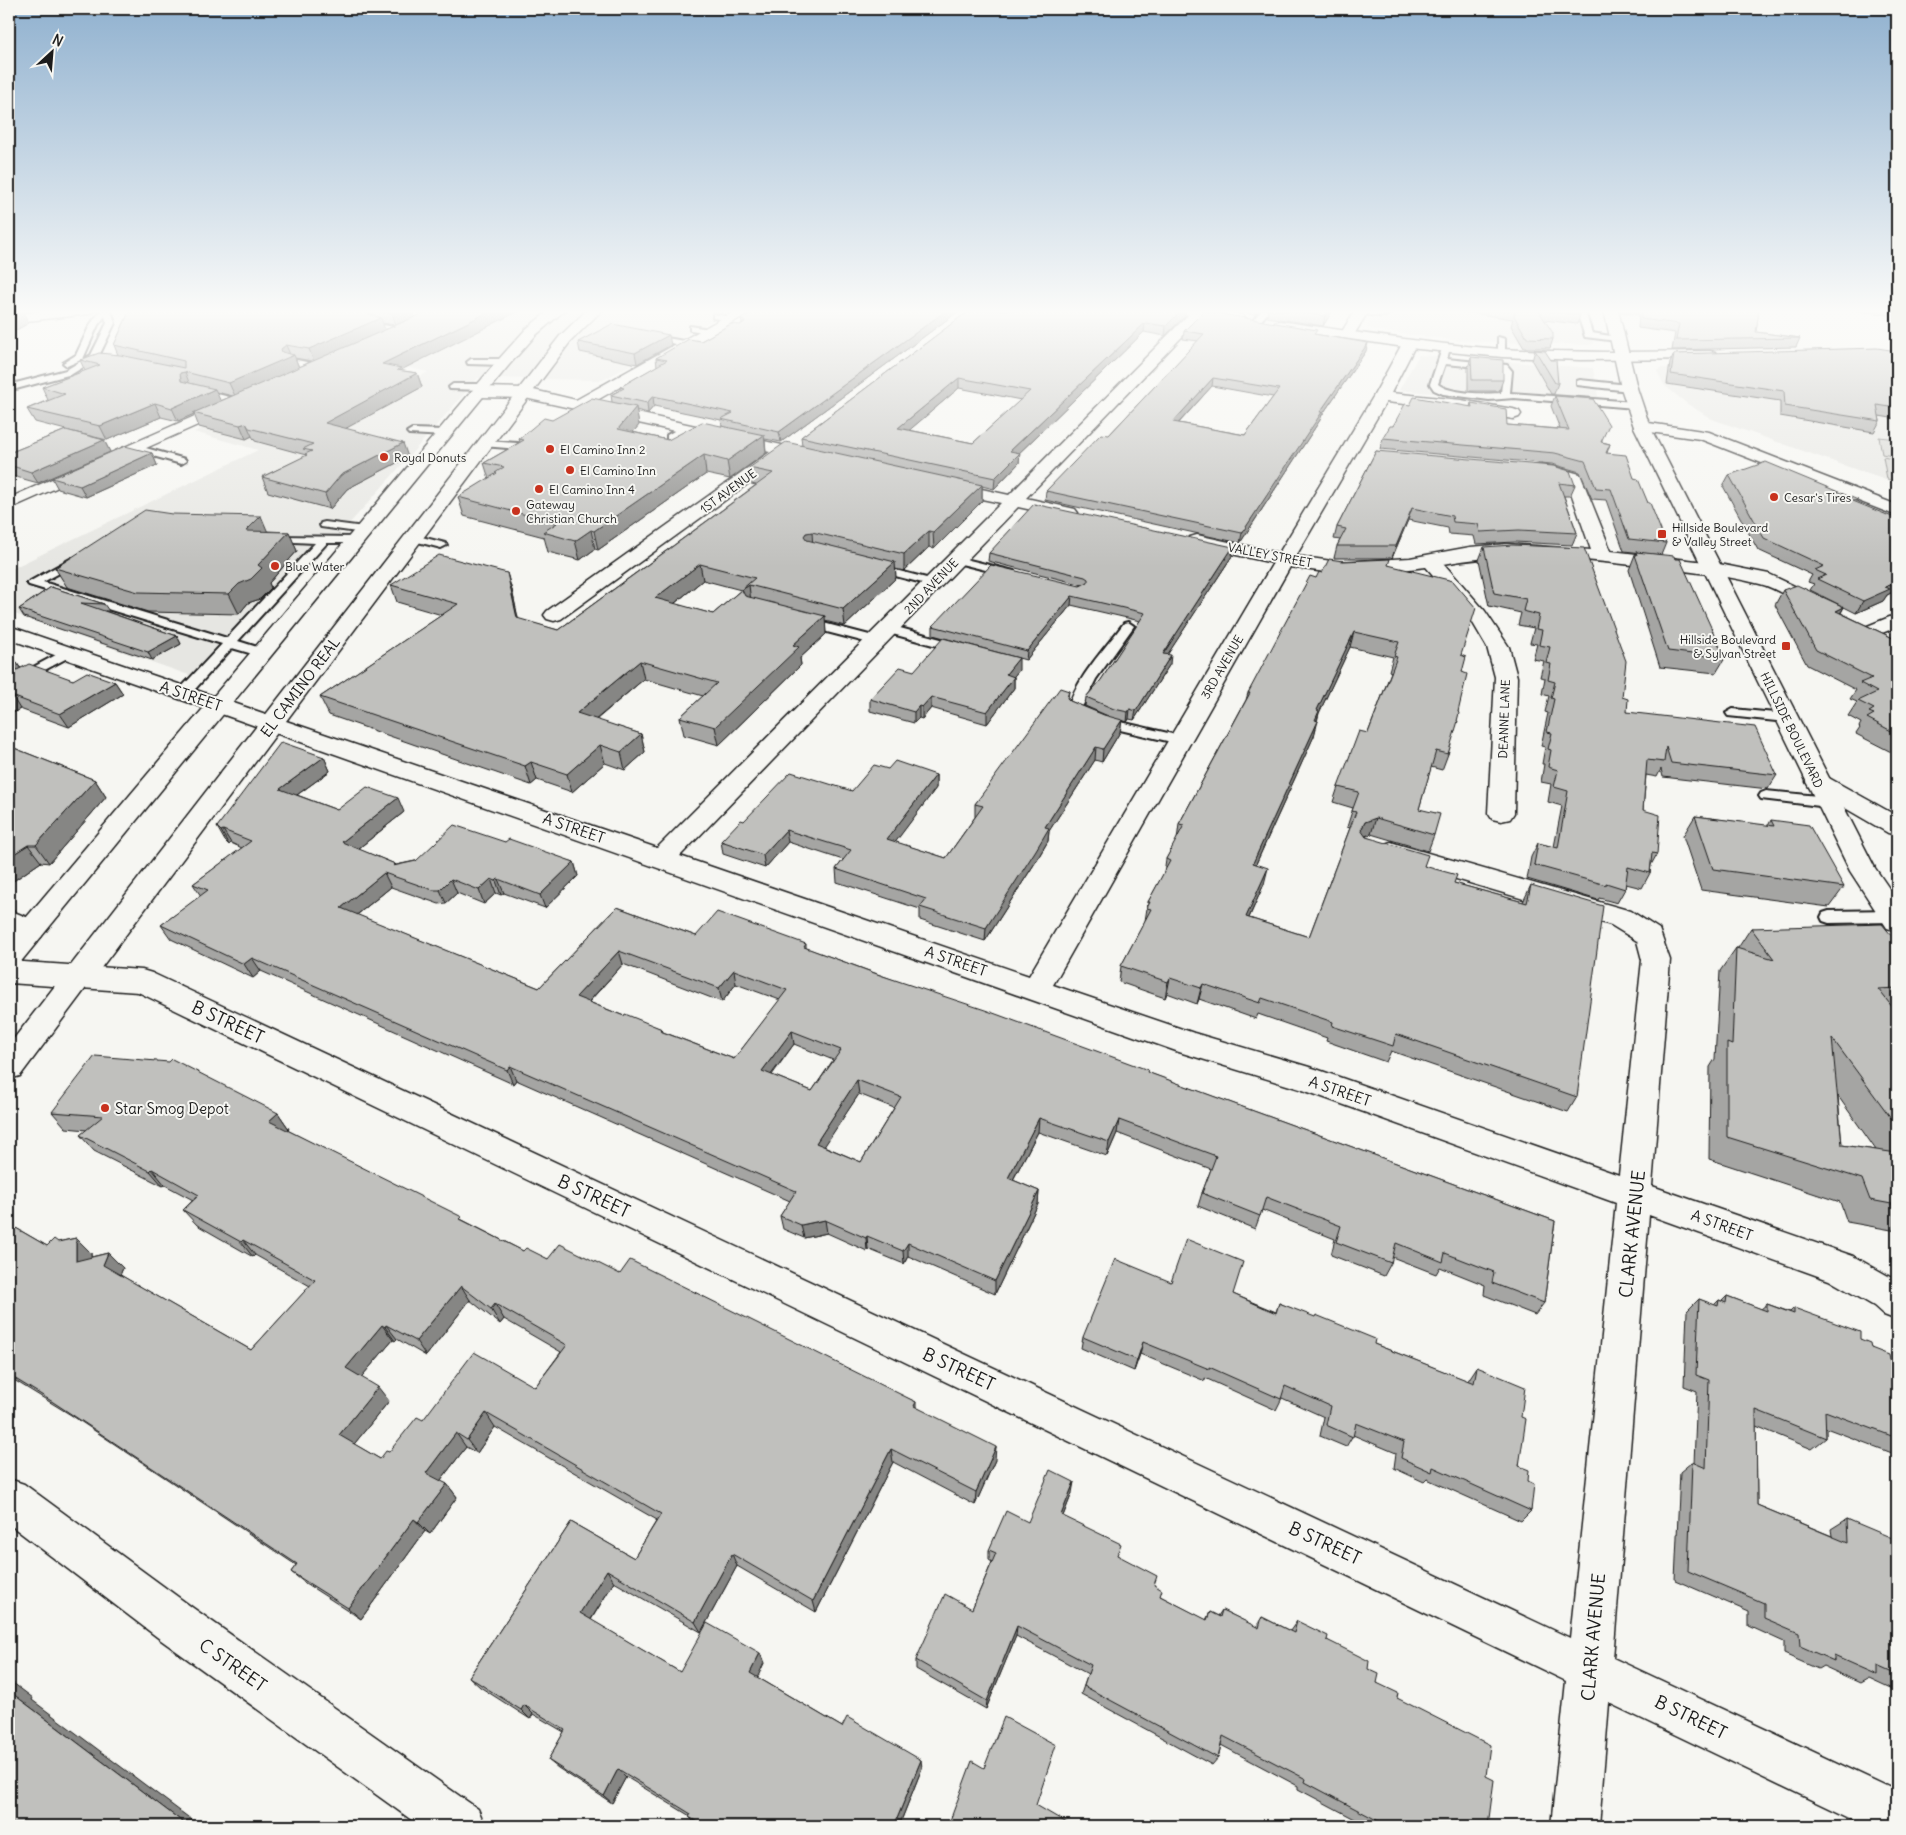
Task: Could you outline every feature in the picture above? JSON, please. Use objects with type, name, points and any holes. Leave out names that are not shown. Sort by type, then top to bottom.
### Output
[{"type":"street","points":[[9,504],[253,396]]},
{"type":"street","points":[[9,957],[20,925],[218,706],[477,396]]},
{"type":"street","name":"EL CAMINO REAL","points":[[9,1068],[523,396]]},
{"type":"street","points":[[537,396],[578,405],[676,433],[831,461]]},
{"type":"street","points":[[578,405],[595,396]]},
{"type":"street","name":"2ND AVENUE","points":[[662,859],[957,560],[1113,396]]},
{"type":"street","name":"HILLSIDE BOULEVARD","points":[[1632,396],[1642,427],[1823,792],[1863,871],[1896,919]]},
{"type":"street","points":[[1381,397],[1461,404],[1513,414]]},
{"type":"street","name":"3RD AVENUE","points":[[1036,989],[1284,560],[1356,453],[1381,397]]},
{"type":"street","points":[[1642,427],[1703,435],[1897,511]]},
{"type":"street","name":"1ST AVENUE","points":[[554,615],[799,439]]},
{"type":"street","points":[[1522,469],[1551,472],[1574,478],[1603,556]]},
{"type":"street","points":[[927,482],[1081,516]]},
{"type":"street","name":"VALLEY STREET","points":[[1178,537],[1284,560],[1339,568],[1377,567],[1470,553],[1508,550],[1555,551],[1714,569],[1769,580],[1897,643]]},
{"type":"street","name":"DEANNE LANE","points":[[1430,560],[1478,614],[1498,648],[1506,677],[1500,812]]},
{"type":"street","points":[[1855,623],[1897,620]]},
{"type":"street","name":"A STREET","points":[[9,632],[1190,1044],[1305,1078],[1636,1195],[1840,1268],[1897,1302]]},
{"type":"street","points":[[1823,792],[1897,827]]},
{"type":"street","name":"CLARK AVENUE","points":[[1370,845],[1621,918],[1649,936],[1656,960],[1636,1195],[1575,1826]]},
{"type":"street","name":"B STREET","points":[[9,972],[142,982],[1590,1668],[1897,1816]]},
{"type":"street","name":"C STREET","points":[[9,1499],[177,1624],[460,1826]]},
{"type":"lane","points":[[213,396],[239,402]]},
{"type":"lane","points":[[1480,396],[1635,405]]},
{"type":"lane","points":[[412,432],[445,433]]},
{"type":"lane","points":[[486,444],[518,446]]},
{"type":"lane","points":[[135,448],[181,461]]},
{"type":"lane","points":[[325,525],[360,535]]},
{"type":"lane","points":[[278,539],[324,540],[360,535]]},
{"type":"lane","points":[[414,538],[441,545]]},
{"type":"lane","points":[[183,694],[324,540]]},
{"type":"lane","points":[[84,556],[33,583],[262,653]]},
{"type":"lane","points":[[957,560],[1023,576]]},
{"type":"lane","points":[[860,564],[934,583]]},
{"type":"lane","points":[[790,618],[973,652]]},
{"type":"lane","points":[[1128,626],[1096,669],[1076,702],[1075,710],[1108,723],[1180,740]]},
{"type":"lane","points":[[9,685],[67,653]]},
{"type":"lane","points":[[1733,713],[1786,718]]},
{"type":"lane","points":[[1766,796],[1823,792]]},
{"type":"lane","points":[[1829,917],[1896,919]]},
{"type":"shaded area","points":[[274,396],[293,396],[358,409],[383,396],[462,396],[206,681],[9,612],[9,570],[258,450],[194,432]]},
{"type":"shaded area","points":[[1462,396],[1598,396],[1600,408]]},
{"type":"shaded area","points":[[1677,396],[1897,396],[1897,484],[1712,419]]},
{"type":"shaded area","points":[[1879,437],[1897,439],[1897,457],[1882,454]]},
{"type":"shaded area","points":[[1883,457],[1897,460],[1897,481],[1887,479]]},
{"type":"building","points":[[61,396],[200,396],[172,408],[155,403],[100,426],[27,409]]},
{"type":"building","points":[[233,396],[375,396],[325,423],[403,443],[341,475],[325,494],[262,477],[307,455],[305,454],[312,451],[303,449],[313,444],[249,428],[246,423],[240,425],[193,413]]},
{"type":"building","points":[[614,396],[829,396],[779,432],[721,419],[733,413],[653,396],[647,403]]},
{"type":"building","points":[[856,396],[937,396],[898,428],[973,443],[1025,396],[1068,396],[1010,451],[1020,453],[995,478],[801,437]]},
{"type":"building","points":[[1146,396],[1197,396],[1173,422],[1245,435],[1274,396],[1331,396],[1242,533],[1046,491],[1101,434],[1109,435]]},
{"type":"building","points":[[1555,396],[1593,399],[1609,425],[1601,442],[1610,444],[1606,453],[1626,455],[1634,478],[1638,479],[1648,503],[1650,503],[1666,543],[1629,539],[1611,489],[1596,488],[1585,461],[1555,453],[1383,438],[1390,426],[1393,426],[1405,404],[1410,405],[1414,397],[1472,407],[1471,403],[1506,409],[1507,425],[1569,430]]},
{"type":"building","points":[[1784,396],[1897,396],[1897,408],[1877,405],[1880,421],[1785,406]]},
{"type":"building","points":[[592,398],[636,407],[618,429],[668,440],[702,422],[764,435],[727,461],[704,455],[594,531],[591,530],[575,541],[543,532],[557,523],[458,497],[504,467],[484,463],[524,440],[519,439],[544,418],[552,420]]},
{"type":"building","points":[[66,430],[104,440],[31,472],[9,465],[9,453]]},
{"type":"building","points":[[786,442],[982,485],[933,532],[929,531],[904,554],[812,532],[806,533],[804,536],[807,540],[895,562],[843,609],[749,585],[742,590],[745,596],[825,616],[793,645],[799,647],[715,727],[680,717],[717,683],[640,661],[577,713],[641,734],[621,752],[600,745],[567,774],[531,762],[525,766],[320,697],[458,604],[391,585],[439,555],[507,573],[517,618],[558,630],[773,473],[749,468]],"holes":[[[700,564],[755,578],[713,614],[655,598]]]},
{"type":"building","points":[[125,446],[152,453],[80,486],[52,478]]},
{"type":"building","points":[[1376,451],[1553,466],[1570,471],[1575,485],[1559,483],[1577,533],[1519,530],[1480,532],[1478,524],[1453,522],[1452,516],[1412,508],[1396,546],[1337,546],[1346,529],[1337,527]]},
{"type":"building","points":[[1766,462],[1858,500],[1853,501],[1897,519],[1897,582],[1885,587],[1890,589],[1863,601],[1817,579],[1826,575],[1815,570],[1824,566],[1764,538],[1729,475]]},
{"type":"building","points":[[1034,504],[1233,547],[1163,654],[1171,655],[1136,711],[1130,709],[1128,712],[1114,709],[1086,697],[1101,680],[1145,613],[1072,596],[1027,651],[933,626],[991,565],[1080,586],[1088,582],[1088,579],[1085,577],[989,553]]},
{"type":"building","points":[[145,510],[172,514],[261,516],[246,531],[289,532],[258,565],[262,568],[251,579],[239,584],[229,594],[138,592],[55,568]]},
{"type":"building","points":[[1512,545],[1584,548],[1626,661],[1622,697],[1628,699],[1627,712],[1755,727],[1777,775],[1671,763],[1666,747],[1664,762],[1647,760],[1643,810],[1660,815],[1657,854],[1652,853],[1650,873],[1628,867],[1625,889],[1534,865],[1538,843],[1558,848],[1568,791],[1554,787],[1558,770],[1548,767],[1551,750],[1548,749],[1552,733],[1547,732],[1554,699],[1551,698],[1555,682],[1548,680],[1551,664],[1546,663],[1550,647],[1539,645],[1542,630],[1536,629],[1539,615],[1523,611],[1526,599],[1494,593],[1484,547]]},
{"type":"building","points":[[1636,552],[1674,556],[1675,559],[1680,559],[1725,658],[1668,651],[1635,555],[1637,555]]},
{"type":"building","points":[[1329,559],[1343,561],[1390,559],[1388,565],[1453,581],[1476,608],[1461,655],[1466,657],[1462,672],[1467,674],[1458,712],[1458,721],[1448,754],[1436,751],[1419,809],[1440,814],[1434,835],[1376,818],[1365,822],[1361,830],[1366,837],[1428,855],[1424,866],[1457,875],[1454,883],[1527,903],[1531,885],[1603,906],[1577,1097],[1396,1034],[1393,1046],[1332,1026],[1333,1022],[1262,998],[1260,1003],[1203,984],[1201,988],[1170,978],[1168,982],[1121,966],[1151,909],[1147,908],[1150,902],[1148,902],[1170,861],[1166,859],[1184,825],[1179,824],[1250,693],[1248,693],[1310,576],[1316,578],[1319,572],[1322,573]],"holes":[[[1354,632],[1399,642],[1394,656],[1397,657],[1368,733],[1359,731],[1338,787],[1359,792],[1352,811],[1356,812],[1309,937],[1246,917],[1268,868],[1253,863],[1318,721],[1315,720],[1319,711],[1317,710]]]},
{"type":"building","points":[[1797,585],[1844,607],[1836,611],[1897,640],[1897,734],[1867,718],[1874,714],[1869,712],[1874,709],[1858,701],[1877,692],[1860,683],[1872,678],[1816,650],[1783,590]]},
{"type":"building","points":[[51,587],[104,604],[81,603],[177,636],[148,652],[19,609]]},
{"type":"building","points":[[943,638],[1019,658],[1006,674],[1014,677],[987,712],[931,697],[922,707],[919,706],[914,712],[870,699],[900,667],[914,671]]},
{"type":"building","points":[[29,664],[73,680],[87,672],[115,682],[60,714],[12,696],[9,698],[9,674]]},
{"type":"building","points":[[1060,688],[1069,691],[1067,698],[1070,701],[1122,720],[1103,749],[1096,747],[1045,827],[1049,828],[1036,850],[986,928],[920,907],[926,899],[836,869],[851,850],[786,830],[763,855],[721,841],[741,820],[744,821],[791,772],[852,791],[874,765],[888,769],[895,761],[936,775],[887,839],[946,858],[983,806],[975,804]]},
{"type":"building","points":[[281,742],[324,757],[280,789],[337,810],[367,787],[398,798],[342,842],[395,864],[393,866],[416,861],[454,825],[505,842],[509,839],[574,862],[540,895],[498,879],[496,881],[491,879],[479,890],[451,879],[440,890],[433,890],[384,873],[341,908],[539,988],[617,907],[696,936],[717,912],[806,944],[804,947],[877,974],[985,1010],[1148,1070],[1147,1072],[1555,1221],[1544,1303],[1492,1283],[1494,1272],[1445,1253],[1443,1262],[1396,1243],[1391,1263],[1336,1242],[1341,1226],[1266,1197],[1260,1216],[1202,1193],[1216,1156],[1119,1120],[1109,1142],[1039,1118],[1008,1178],[1039,1191],[995,1281],[908,1243],[903,1251],[867,1236],[866,1238],[825,1220],[801,1225],[780,1216],[796,1191],[510,1066],[507,1070],[252,958],[244,964],[161,925],[208,890],[193,884],[251,841],[223,830],[221,831],[217,827]],"holes":[[[619,951],[719,988],[734,970],[787,990],[734,1059],[660,1031],[662,1029],[625,1014],[624,1016],[576,997]],[[792,1031],[841,1050],[812,1091],[762,1071]],[[857,1080],[901,1097],[861,1162],[816,1143]]]},
{"type":"building","points":[[9,746],[95,780],[36,845],[28,845],[9,857]]},
{"type":"building","points":[[1695,816],[1774,826],[1771,820],[1809,825],[1844,887],[1713,869]]},
{"type":"building","points":[[1882,924],[1897,942],[1897,988],[1878,989],[1897,1013],[1897,1126],[1832,1038],[1842,1145],[1897,1153],[1897,1205],[1870,1200],[1862,1179],[1727,1137],[1727,1043],[1732,1045],[1736,948],[1774,959],[1751,928]]},
{"type":"building","points":[[95,1056],[169,1062],[172,1059],[278,1113],[269,1121],[462,1217],[460,1219],[523,1251],[526,1248],[548,1259],[560,1244],[620,1274],[630,1260],[916,1402],[914,1406],[996,1447],[976,1492],[891,1449],[813,1601],[732,1554],[695,1622],[607,1570],[580,1613],[680,1672],[707,1623],[760,1653],[750,1673],[842,1727],[847,1717],[921,1760],[894,1826],[704,1826],[689,1817],[691,1814],[618,1769],[604,1796],[548,1760],[565,1730],[524,1705],[521,1710],[469,1677],[571,1522],[634,1558],[661,1514],[486,1413],[467,1440],[456,1433],[426,1473],[447,1484],[418,1522],[414,1519],[348,1608],[291,1572],[297,1564],[53,1402],[9,1375],[9,1224],[47,1246],[54,1239],[58,1242],[76,1238],[76,1261],[108,1253],[103,1265],[251,1350],[315,1280],[243,1240],[241,1242],[183,1210],[199,1195],[152,1169],[150,1171],[80,1135],[103,1116],[52,1112]],"holes":[[[461,1286],[491,1309],[495,1304],[567,1345],[535,1387],[474,1352],[423,1420],[417,1417],[389,1452],[386,1451],[380,1459],[339,1435],[378,1387],[346,1368],[382,1325],[385,1327],[386,1325],[416,1341]]]},
{"type":"building","points":[[1186,1239],[1243,1262],[1233,1294],[1276,1313],[1279,1303],[1315,1317],[1316,1315],[1375,1339],[1374,1344],[1474,1383],[1477,1367],[1525,1387],[1521,1417],[1526,1419],[1519,1466],[1529,1470],[1528,1481],[1534,1484],[1531,1511],[1433,1467],[1432,1472],[1401,1458],[1404,1442],[1356,1423],[1353,1437],[1326,1425],[1330,1406],[1285,1386],[1281,1399],[1209,1367],[1209,1369],[1143,1342],[1137,1360],[1083,1337],[1115,1259],[1171,1282]]},
{"type":"building","points":[[1727,1296],[1767,1311],[1767,1304],[1794,1314],[1794,1308],[1860,1332],[1860,1339],[1870,1343],[1871,1348],[1889,1355],[1890,1360],[1897,1363],[1897,1438],[1825,1411],[1826,1438],[1756,1410],[1757,1505],[1848,1543],[1847,1519],[1897,1540],[1897,1675],[1877,1666],[1877,1675],[1834,1656],[1834,1661],[1800,1646],[1799,1633],[1764,1618],[1764,1603],[1688,1571],[1692,1462],[1706,1468],[1709,1380],[1696,1375],[1699,1299],[1718,1306],[1719,1300],[1726,1303]]},
{"type":"building","points":[[1050,1470],[1074,1482],[1061,1515],[1121,1544],[1117,1555],[1157,1576],[1154,1585],[1162,1590],[1160,1596],[1207,1620],[1210,1612],[1220,1617],[1222,1610],[1259,1628],[1262,1617],[1294,1633],[1297,1621],[1328,1636],[1327,1640],[1369,1661],[1368,1669],[1379,1674],[1377,1683],[1398,1693],[1397,1698],[1490,1745],[1486,1776],[1494,1780],[1488,1826],[1388,1826],[1305,1782],[1306,1779],[1223,1736],[1218,1758],[1084,1686],[1091,1665],[1017,1626],[987,1701],[916,1660],[945,1594],[972,1609],[996,1553],[989,1550],[1006,1511],[1028,1522]]},
{"type":"building","points":[[9,1691],[188,1826],[9,1826]]},
{"type":"building","points":[[1004,1717],[1056,1745],[1036,1805],[1072,1826],[948,1826],[972,1761],[984,1768]]},
{"type":"place","name":"El Camino Inn 2","points":[[550,449]]},
{"type":"place","name":"Royal Donuts","points":[[384,457]]},
{"type":"place","name":"El Camino Inn","points":[[570,470]]},
{"type":"place","name":"El Camino Inn 4","points":[[539,489]]},
{"type":"place","name":"Cesar's Tires","points":[[1774,497]]},
{"type":"place","name":"Gateway Christian Church","points":[[516,511]]},
{"type":"place","name":"Hillside Boulevard & Valley Street","points":[[1662,534]]},
{"type":"place","name":"Blue Water","points":[[275,566]]},
{"type":"place","name":"Hillside Boulevard & Sylvan Street","points":[[1786,646]]},
{"type":"place","name":"Star Smog Depot","points":[[105,1108]]}]
